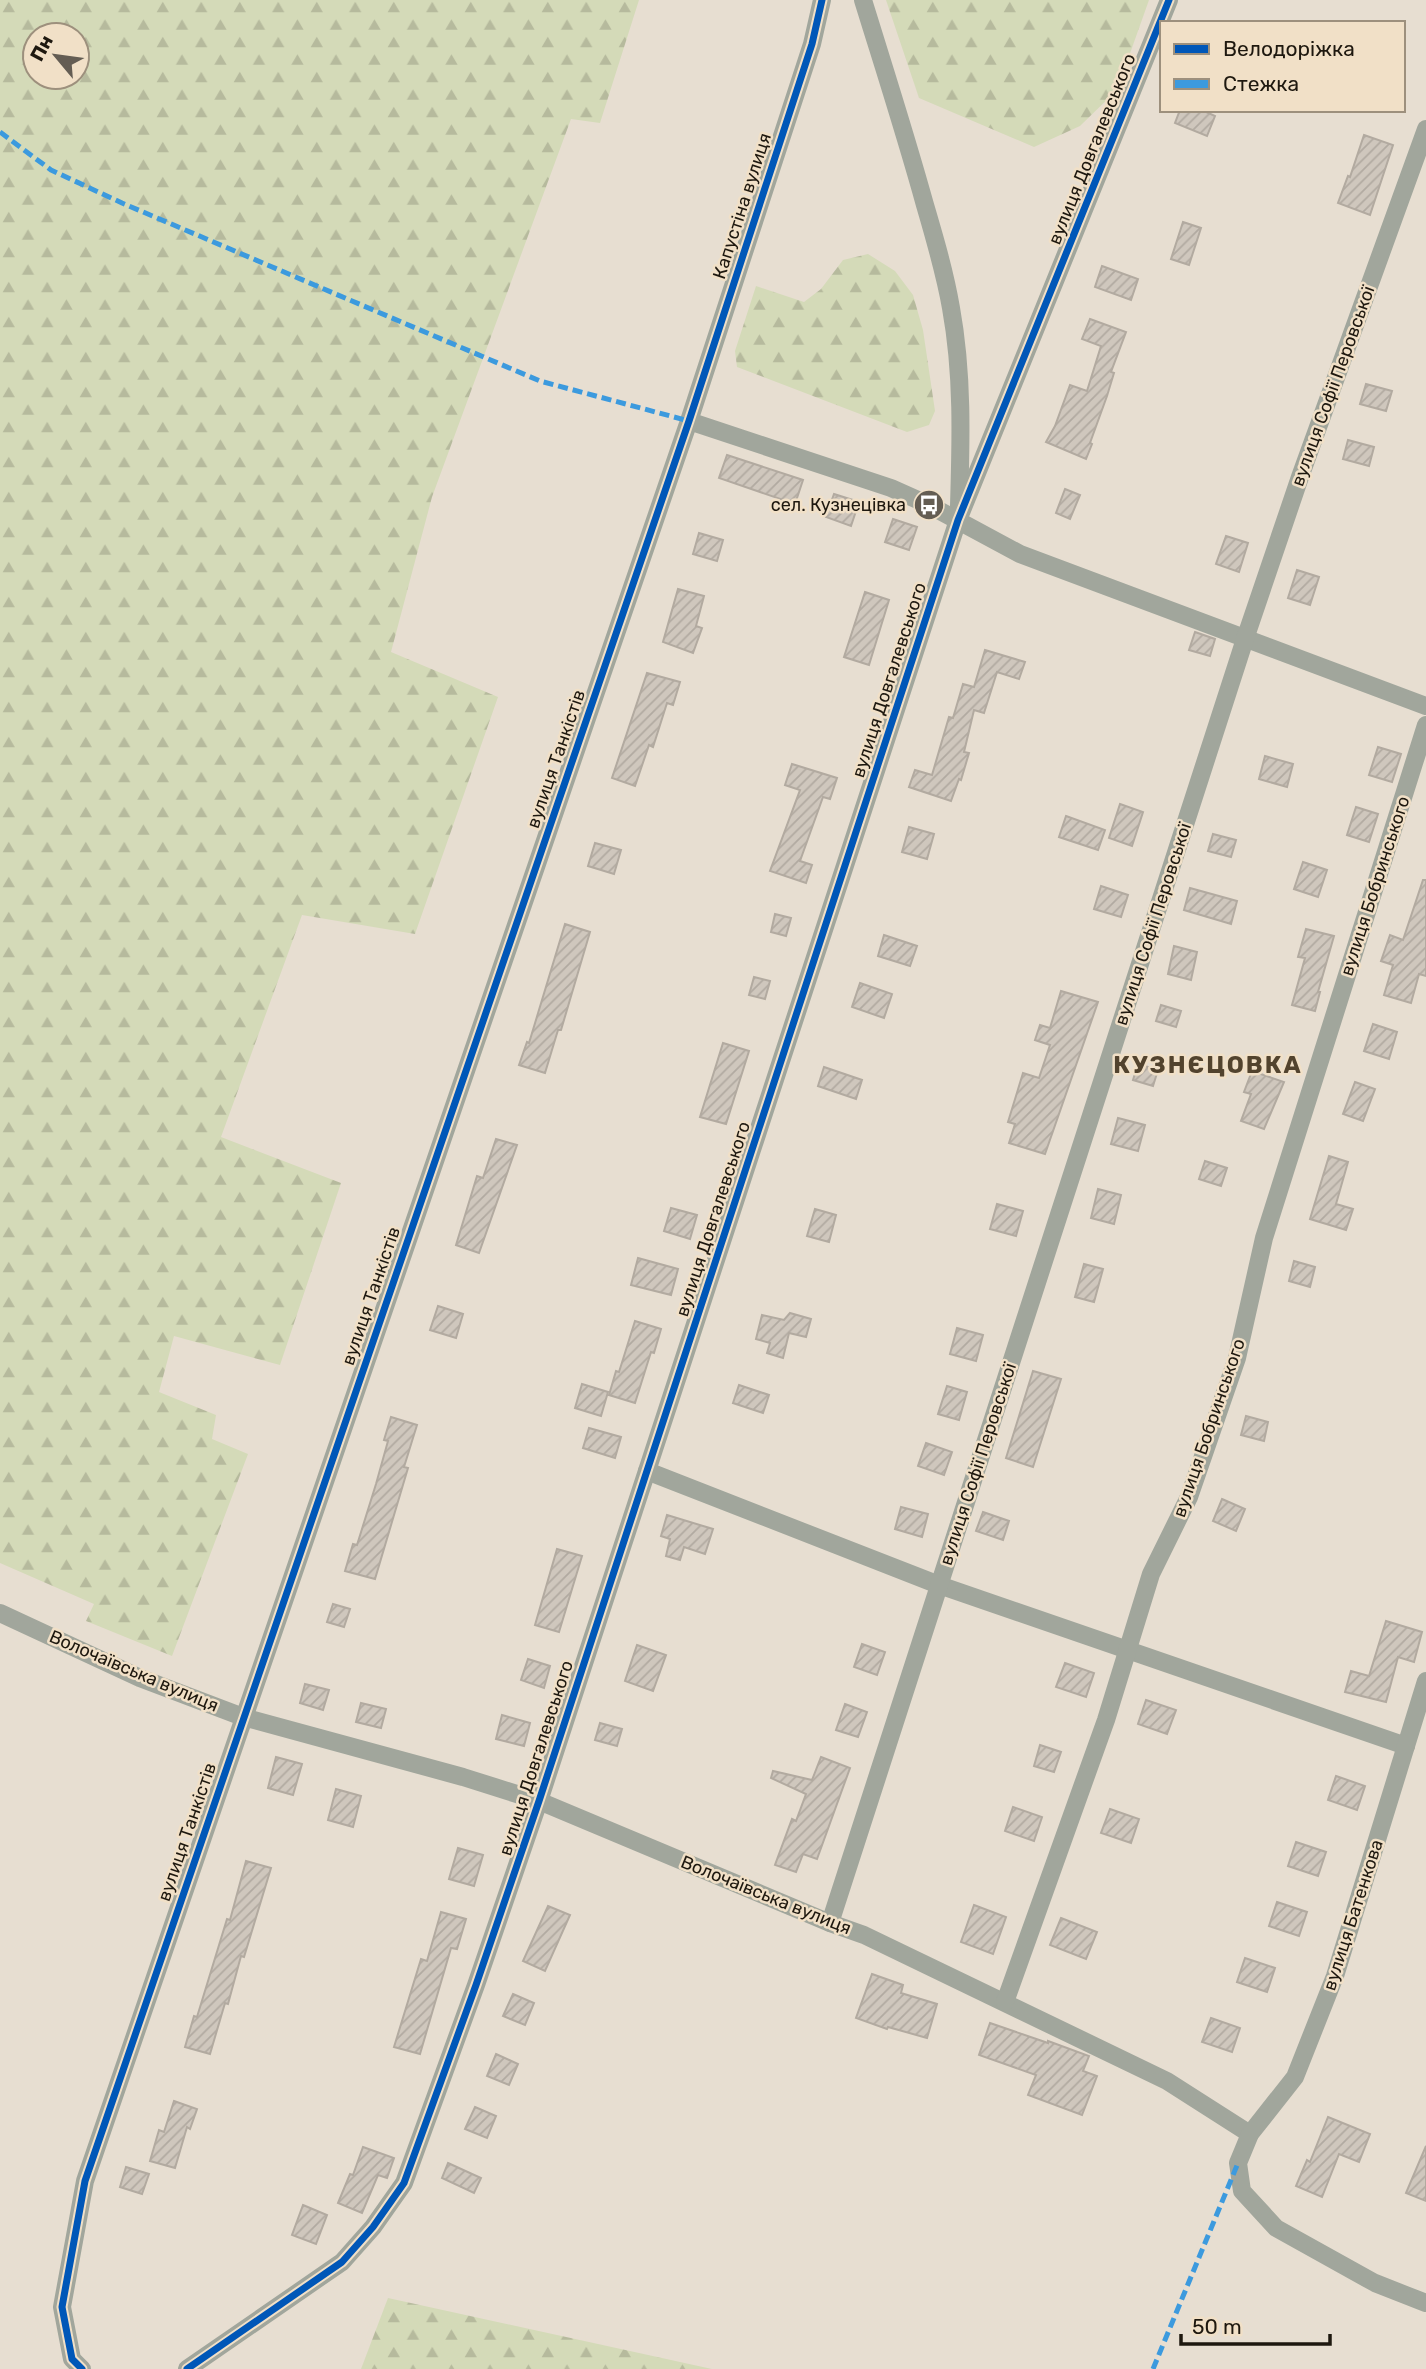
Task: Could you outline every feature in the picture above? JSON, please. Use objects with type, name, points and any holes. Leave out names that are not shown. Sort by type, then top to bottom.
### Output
[{"type":"street","name":"Капустіна вулиця","points":[[689,421],[812,44],[822,0]]},
{"type":"street","points":[[863,0],[898,108],[951,308],[959,372],[961,426],[958,520]]},
{"type":"street","name":"вулиця Довгалевського","points":[[1160,21],[1169,0]]},
{"type":"street","name":"вулиця Довгалевського","points":[[187,2369],[342,2262],[373,2227],[404,2183],[539,1801],[958,520],[1160,22]]},
{"type":"street","name":"вулиця Софії Перовської","points":[[830,1923],[1245,639],[1300,477],[1426,130]]},
{"type":"street","points":[[689,421],[891,488],[1020,554],[1420,704],[1426,687]]},
{"type":"street","name":"вулиця Танкістів","points":[[82,2369],[72,2359],[62,2307],[85,2181],[689,421]]},
{"type":"street","name":"вулиця Бобринського","points":[[1005,2001],[1106,1720],[1151,1574],[1189,1497],[1237,1358],[1264,1238],[1426,726]]},
{"type":"street","points":[[647,1471],[939,1585],[1406,1746]]},
{"type":"street","name":"Волочаївська вулиця","points":[[0,1613],[140,1678],[243,1717],[463,1777],[539,1801],[864,1935],[1167,2081],[1250,2134]]},
{"type":"street","name":"вулиця Батенкова","points":[[1250,2134],[1295,2077],[1335,1976],[1426,1681]]},
{"type":"street","points":[[1250,2134],[1238,2162],[1242,2191],[1276,2228],[1375,2283],[1426,2303]]},
{"type":"green space","points":[[0,0],[639,0],[600,123],[571,119],[432,497],[391,652],[498,697],[415,934],[302,915],[221,1137],[341,1183],[280,1365],[174,1336],[159,1392],[216,1415],[212,1439],[248,1454],[172,1656],[86,1621],[94,1604],[0,1563]]},
{"type":"green space","points":[[886,0],[1149,0],[1117,90],[1080,126],[1034,147],[919,98]]},
{"type":"green space","points":[[868,254],[895,271],[913,295],[923,330],[935,411],[929,425],[907,432],[737,367],[735,351],[756,286],[804,302],[821,289],[843,260]]},
{"type":"green space","points":[[388,2298],[712,2369],[361,2369]]},
{"type":"building","points":[[1179,112],[1206,112],[1215,116],[1207,136],[1175,123]]},
{"type":"building","points":[[1364,135],[1393,145],[1370,215],[1338,203]]},
{"type":"building","points":[[1183,222],[1201,228],[1189,265],[1171,259]]},
{"type":"building","points":[[1102,266],[1138,279],[1131,300],[1095,287]]},
{"type":"building","points":[[1090,319],[1126,332],[1111,372],[1114,373],[1086,459],[1046,442],[1070,385],[1087,391],[1101,346],[1082,339]]},
{"type":"building","points":[[1366,384],[1392,391],[1386,411],[1360,404]]},
{"type":"building","points":[[1348,440],[1374,447],[1369,466],[1343,459]]},
{"type":"building","points":[[727,455],[803,480],[795,504],[719,478]]},
{"type":"building","points":[[1065,489],[1080,495],[1070,519],[1056,513]]},
{"type":"building","points":[[834,494],[859,502],[851,526],[826,517]]},
{"type":"building","points":[[893,519],[917,527],[909,550],[885,542]]},
{"type":"building","points":[[699,533],[723,540],[717,561],[693,554]]},
{"type":"building","points":[[1226,536],[1248,543],[1239,572],[1216,564]]},
{"type":"building","points":[[1297,570],[1319,577],[1310,605],[1288,598]]},
{"type":"building","points":[[678,589],[704,596],[696,626],[702,628],[693,653],[663,642]]},
{"type":"building","points":[[865,592],[889,600],[869,665],[844,657]]},
{"type":"building","points":[[1195,632],[1215,639],[1210,656],[1189,650]]},
{"type":"building","points":[[985,650],[1025,662],[1019,679],[997,672],[984,713],[974,710],[964,752],[969,753],[951,801],[909,787],[915,770],[932,775],[949,717],[953,718],[963,684],[974,687]]},
{"type":"building","points":[[647,673],[680,682],[673,705],[667,703],[653,747],[649,745],[635,786],[612,778]]},
{"type":"building","points":[[1378,747],[1401,754],[1392,782],[1369,775]]},
{"type":"building","points":[[1265,756],[1293,764],[1287,787],[1259,779]]},
{"type":"building","points":[[792,764],[837,778],[830,799],[823,797],[800,861],[812,865],[806,883],[770,871],[800,790],[785,785]]},
{"type":"building","points":[[1120,804],[1143,812],[1132,846],[1109,838]]},
{"type":"building","points":[[1356,807],[1378,814],[1369,842],[1347,835]]},
{"type":"building","points":[[1066,816],[1105,830],[1098,850],[1059,837]]},
{"type":"building","points":[[909,827],[934,834],[927,859],[902,852]]},
{"type":"building","points":[[1213,834],[1236,840],[1231,857],[1208,851]]},
{"type":"building","points":[[595,843],[621,850],[614,874],[588,866]]},
{"type":"building","points":[[1303,862],[1327,870],[1318,897],[1294,889]]},
{"type":"building","points":[[1423,880],[1426,880],[1426,976],[1419,974],[1411,1003],[1384,995],[1393,965],[1381,961],[1390,935],[1403,940]]},
{"type":"building","points":[[1101,886],[1128,895],[1121,917],[1094,909]]},
{"type":"building","points":[[1190,888],[1237,901],[1231,924],[1184,910]]},
{"type":"building","points":[[775,914],[791,918],[786,936],[771,932]]},
{"type":"building","points":[[565,924],[590,932],[561,1030],[558,1030],[545,1073],[519,1065],[527,1042],[529,1043]]},
{"type":"building","points":[[1306,929],[1334,936],[1315,1011],[1292,1005],[1305,958],[1298,957]]},
{"type":"building","points":[[884,935],[917,946],[910,966],[878,956]]},
{"type":"building","points":[[1174,946],[1197,952],[1191,980],[1168,974]]},
{"type":"building","points":[[754,977],[770,981],[765,999],[749,995]]},
{"type":"building","points":[[860,983],[892,994],[884,1018],[852,1007]]},
{"type":"building","points":[[1061,991],[1098,1002],[1045,1154],[1009,1143],[1015,1124],[1008,1122],[1023,1073],[1039,1078],[1050,1045],[1035,1040],[1040,1025],[1050,1028]]},
{"type":"building","points":[[1161,1005],[1181,1011],[1176,1027],[1156,1021]]},
{"type":"building","points":[[1373,1024],[1397,1032],[1389,1059],[1364,1051]]},
{"type":"building","points":[[723,1043],[749,1051],[726,1124],[700,1117]]},
{"type":"building","points":[[1138,1064],[1158,1070],[1153,1086],[1133,1080]]},
{"type":"building","points":[[824,1067],[862,1080],[856,1099],[818,1086]]},
{"type":"building","points":[[1252,1071],[1284,1082],[1264,1129],[1241,1121],[1251,1094],[1244,1092]]},
{"type":"building","points":[[1355,1082],[1375,1089],[1363,1121],[1343,1114]]},
{"type":"building","points":[[1118,1118],[1145,1125],[1138,1151],[1111,1144]]},
{"type":"building","points":[[496,1139],[517,1145],[479,1253],[456,1245],[477,1176],[483,1178]]},
{"type":"building","points":[[1329,1156],[1348,1162],[1336,1204],[1353,1209],[1346,1230],[1310,1219]]},
{"type":"building","points":[[1205,1161],[1227,1168],[1221,1186],[1199,1179]]},
{"type":"building","points":[[1098,1189],[1121,1195],[1114,1224],[1091,1218]]},
{"type":"building","points":[[997,1204],[1023,1211],[1016,1236],[990,1229]]},
{"type":"building","points":[[671,1208],[697,1215],[690,1239],[664,1231]]},
{"type":"building","points":[[815,1209],[836,1215],[829,1242],[807,1236]]},
{"type":"building","points":[[638,1258],[678,1269],[671,1295],[631,1285]]},
{"type":"building","points":[[1294,1261],[1315,1267],[1310,1287],[1289,1281]]},
{"type":"building","points":[[1084,1264],[1103,1269],[1094,1302],[1075,1297]]},
{"type":"building","points":[[438,1306],[463,1314],[456,1338],[430,1330]]},
{"type":"building","points":[[790,1313],[811,1319],[806,1337],[789,1333],[783,1358],[767,1353],[770,1343],[756,1339],[762,1315],[784,1320]]},
{"type":"building","points":[[635,1321],[661,1329],[635,1403],[609,1395]]},
{"type":"building","points":[[957,1328],[983,1335],[976,1361],[950,1354]]},
{"type":"building","points":[[1033,1371],[1061,1379],[1033,1467],[1006,1458]]},
{"type":"building","points":[[582,1384],[608,1392],[601,1416],[575,1408]]},
{"type":"building","points":[[739,1385],[769,1395],[763,1413],[733,1403]]},
{"type":"building","points":[[947,1386],[967,1392],[959,1420],[938,1414]]},
{"type":"building","points":[[1246,1416],[1268,1422],[1264,1441],[1241,1435]]},
{"type":"building","points":[[391,1417],[417,1425],[404,1467],[408,1468],[375,1579],[345,1571],[353,1544],[357,1545],[376,1484],[388,1441],[384,1440]]},
{"type":"building","points":[[589,1428],[621,1437],[615,1458],[583,1448]]},
{"type":"building","points":[[926,1443],[952,1452],[944,1475],[918,1466]]},
{"type":"building","points":[[1222,1499],[1245,1509],[1236,1531],[1213,1521]]},
{"type":"building","points":[[901,1507],[928,1514],[922,1537],[895,1529]]},
{"type":"building","points":[[983,1512],[1009,1521],[1003,1540],[976,1531]]},
{"type":"building","points":[[667,1515],[713,1529],[705,1554],[684,1547],[680,1560],[666,1556],[670,1539],[661,1536]]},
{"type":"building","points":[[557,1549],[582,1556],[559,1632],[535,1625]]},
{"type":"building","points":[[333,1604],[350,1609],[344,1627],[327,1622]]},
{"type":"building","points":[[1386,1621],[1422,1632],[1414,1662],[1398,1657],[1386,1702],[1345,1692],[1351,1671],[1369,1676]]},
{"type":"building","points":[[862,1644],[885,1652],[877,1675],[854,1667]]},
{"type":"building","points":[[637,1645],[666,1655],[653,1691],[625,1681]]},
{"type":"building","points":[[528,1659],[550,1666],[544,1688],[521,1680]]},
{"type":"building","points":[[1065,1663],[1094,1673],[1086,1697],[1056,1687]]},
{"type":"building","points":[[305,1684],[329,1690],[323,1710],[300,1703]]},
{"type":"building","points":[[1146,1700],[1176,1710],[1167,1734],[1138,1724]]},
{"type":"building","points":[[361,1703],[386,1709],[381,1728],[356,1722]]},
{"type":"building","points":[[845,1704],[867,1712],[858,1737],[836,1730]]},
{"type":"building","points":[[502,1715],[530,1723],[524,1746],[496,1739]]},
{"type":"building","points":[[600,1723],[622,1729],[617,1746],[595,1740]]},
{"type":"building","points":[[1040,1745],[1061,1752],[1054,1772],[1034,1766]]},
{"type":"building","points":[[276,1757],[302,1764],[293,1795],[268,1788]]},
{"type":"building","points":[[821,1757],[850,1768],[817,1859],[803,1854],[796,1872],[775,1865],[792,1819],[796,1821],[806,1794],[771,1778],[773,1771],[812,1780]]},
{"type":"building","points":[[1336,1776],[1365,1786],[1357,1810],[1328,1800]]},
{"type":"building","points":[[336,1789],[361,1796],[353,1827],[328,1820]]},
{"type":"building","points":[[1013,1807],[1042,1817],[1034,1841],[1005,1831]]},
{"type":"building","points":[[1110,1809],[1139,1819],[1131,1843],[1101,1833]]},
{"type":"building","points":[[1296,1842],[1326,1852],[1318,1876],[1288,1866]]},
{"type":"building","points":[[458,1848],[483,1855],[474,1886],[449,1879]]},
{"type":"building","points":[[246,1861],[271,1868],[210,2054],[185,2047],[227,1919],[230,1920]]},
{"type":"building","points":[[1277,1902],[1307,1912],[1299,1936],[1269,1926]]},
{"type":"building","points":[[974,1905],[1006,1917],[993,1954],[961,1942]]},
{"type":"building","points":[[548,1906],[570,1915],[545,1971],[523,1961]]},
{"type":"building","points":[[441,1912],[466,1919],[457,1949],[451,1948],[420,2054],[394,2047],[421,1959],[427,1961]]},
{"type":"building","points":[[1061,1918],[1097,1932],[1086,1959],[1050,1945]]},
{"type":"building","points":[[1245,1958],[1275,1968],[1267,1992],[1237,1982]]},
{"type":"building","points":[[872,1974],[903,1985],[901,1993],[937,2004],[927,2038],[888,2027],[887,2029],[856,2018]]},
{"type":"building","points":[[513,1994],[534,2003],[525,2025],[503,2016]]},
{"type":"building","points":[[1211,2018],[1240,2028],[1232,2052],[1202,2042]]},
{"type":"building","points":[[990,2023],[1089,2056],[1083,2071],[1097,2076],[1082,2115],[1028,2095],[1036,2075],[979,2055]]},
{"type":"building","points":[[496,2054],[518,2064],[509,2085],[487,2076]]},
{"type":"building","points":[[174,2101],[197,2109],[190,2129],[187,2127],[175,2168],[150,2161],[159,2130],[164,2132]]},
{"type":"building","points":[[475,2107],[496,2116],[487,2138],[465,2129]]},
{"type":"building","points":[[1328,2117],[1370,2134],[1359,2162],[1339,2154],[1322,2197],[1296,2186],[1307,2160],[1310,2162]]},
{"type":"building","points":[[1426,2146],[1426,2201],[1406,2193]]},
{"type":"building","points":[[363,2147],[394,2158],[387,2178],[378,2175],[362,2213],[338,2203],[350,2174],[353,2175]]},
{"type":"building","points":[[448,2163],[481,2178],[474,2193],[442,2178]]},
{"type":"building","points":[[126,2167],[149,2174],[142,2194],[120,2187]]},
{"type":"building","points":[[303,2205],[327,2215],[316,2244],[292,2235]]},
{"type":"marked path","points":[[0,132],[51,170],[122,203],[540,381],[689,421]]},
{"type":"marked path","points":[[1153,2369],[1238,2163]]},
{"type":"cycle path","points":[[82,2369],[72,2359],[62,2307],[85,2181],[689,421],[812,44],[822,0]]},
{"type":"cycle path","points":[[1160,21],[1169,0]]},
{"type":"cycle path","points":[[187,2369],[342,2262],[373,2227],[404,2183],[539,1801],[958,520],[1160,22]]},
{"type":"place","name":"сел. Кузнецівка","points":[[929,505]]},
{"type":"district","name":"КУЗНЄЦОВКА","points":[[1208,1065]]}]
